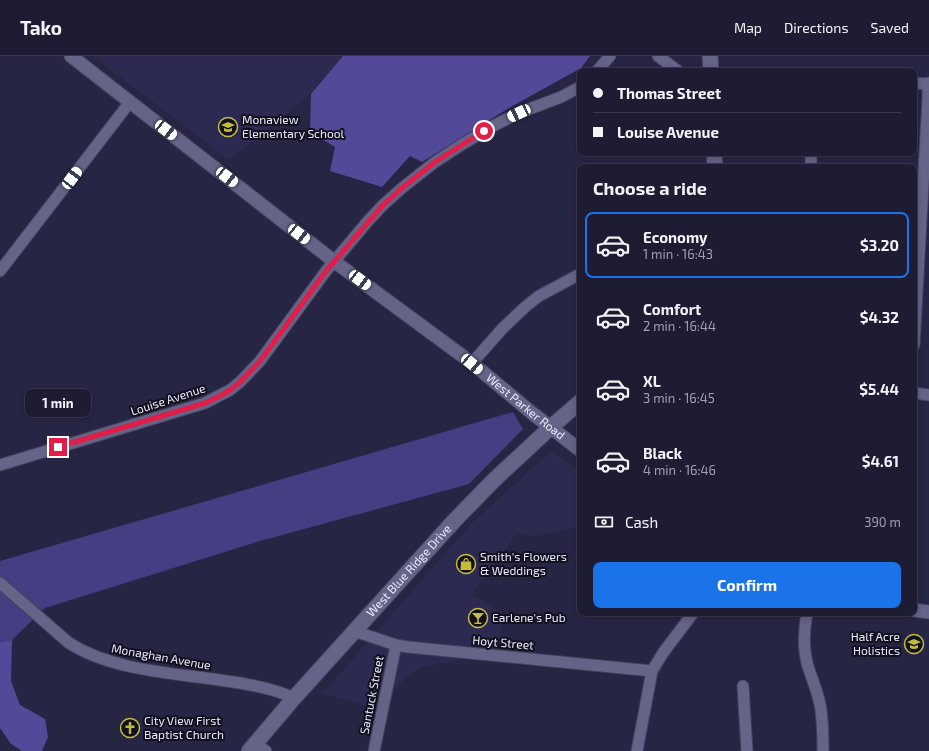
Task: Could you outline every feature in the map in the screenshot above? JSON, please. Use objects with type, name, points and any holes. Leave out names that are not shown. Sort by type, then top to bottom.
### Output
[{"type":"main road","points":[[710,56],[711,68]]},
{"type":"main road","name":"West Blue Ridge Drive","points":[[257,749],[294,698],[454,521],[494,480],[577,405]]},
{"type":"street","name":"West Parker Road","points":[[71,56],[335,262],[472,364],[577,448]]},
{"type":"street","points":[[600,68],[610,56]]},
{"type":"street","points":[[658,56],[674,68]]},
{"type":"street","points":[[917,83],[928,84],[917,292]]},
{"type":"street","name":"Louise Avenue","points":[[0,464],[173,413],[205,403],[220,396],[240,382],[260,361],[326,271],[383,205],[402,188],[435,162],[495,125],[519,113],[561,97],[577,89]]},
{"type":"street","points":[[0,271],[130,102]]},
{"type":"street","points":[[472,364],[502,329],[519,312],[539,296],[577,276]]},
{"type":"street","points":[[917,394],[929,396]]},
{"type":"street","name":"Monaghan Avenue","points":[[0,583],[69,643],[98,658],[135,668],[252,685],[281,691],[294,698]]},
{"type":"street","points":[[917,610],[929,612]]},
{"type":"street","points":[[637,751],[652,671],[663,652],[691,616]]},
{"type":"street","points":[[807,616],[805,646],[807,662],[821,706],[823,751]]},
{"type":"street","name":"Hoyt Street","points":[[354,631],[396,645],[652,671]]},
{"type":"street","name":"Santuck Street","points":[[374,751],[396,645]]},
{"type":"street","points":[[743,686],[747,751]]},
{"type":"shaded area","name":"Monaview Elementary School","points":[[93,56],[343,56],[311,94],[229,160]]},
{"type":"shaded area","points":[[343,56],[590,56],[581,68],[577,68],[577,70],[509,108],[422,162],[410,156],[382,187],[330,171],[335,147],[310,132],[311,94]]},
{"type":"shaded area","points":[[513,412],[523,429],[469,484],[260,541],[45,608],[12,640],[0,642],[0,561]]},
{"type":"shaded area","points":[[551,451],[577,470],[577,527],[533,537],[517,533],[472,595],[502,613],[499,651],[419,668],[393,689],[387,711],[322,694],[470,525]]},
{"type":"shaded area","points":[[12,640],[11,681],[20,705],[45,719],[48,737],[42,751],[22,751],[11,744],[0,728],[0,642]]},
{"type":"place","name":"Monaview Elementary School","points":[[228,127]]},
{"type":"place","name":"Smith's Flowers & Weddings","points":[[466,564]]},
{"type":"place","name":"Earlene's Pub","points":[[478,618]]},
{"type":"place","name":"Half Acre Holistics","points":[[914,644]]},
{"type":"place","name":"City View First Baptist Church","points":[[130,728]]},
{"type":"route","points":[[58,447],[205,403],[230,390],[260,361],[326,271],[383,205],[435,162],[484,131]]}]
